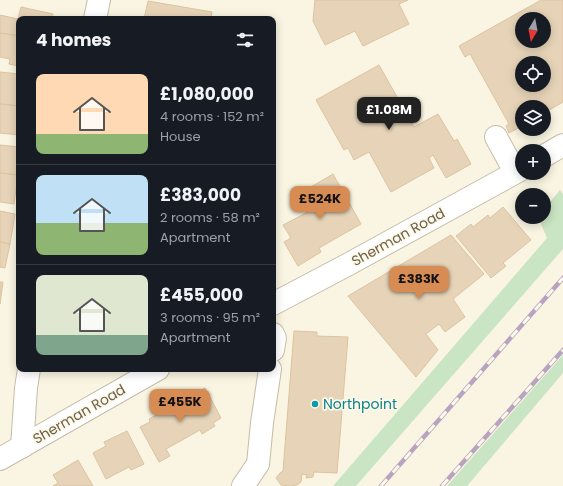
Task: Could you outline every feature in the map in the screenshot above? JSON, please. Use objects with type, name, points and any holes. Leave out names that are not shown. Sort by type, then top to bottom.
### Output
[{"type":"street","points":[[96,16],[99,0]]},
{"type":"street","points":[[496,137],[515,165]]},
{"type":"street","points":[[551,152],[563,145]]},
{"type":"street","name":"Sherman Road","points":[[276,302],[348,265],[515,173]]},
{"type":"street","points":[[22,447],[29,372]]},
{"type":"street","name":"Sherman Road","points":[[0,460],[153,372]]},
{"type":"street","points":[[243,486],[258,464],[270,372]]},
{"type":"green space","points":[[560,190],[563,194],[563,249],[356,486],[333,486],[547,238],[541,224],[551,224],[551,201]]},
{"type":"green space","points":[[563,355],[563,373],[467,486],[447,486]]},
{"type":"building","points":[[315,0],[408,0],[399,4],[409,24],[363,46],[355,31],[325,45],[313,21]]},
{"type":"building","points":[[541,0],[563,0],[563,102],[551,109],[551,100],[515,100],[515,130],[509,133],[506,126],[509,124],[470,54],[465,57],[459,46],[515,15],[515,48],[551,48],[551,12],[520,12]]},
{"type":"building","points":[[148,1],[212,12],[211,16],[145,16]]},
{"type":"building","points":[[21,7],[53,14],[53,16],[19,16]]},
{"type":"building","points":[[0,15],[16,19],[16,36],[0,33]]},
{"type":"building","points":[[0,33],[16,36],[16,65],[9,64],[10,59],[0,57]]},
{"type":"building","points":[[379,65],[414,127],[438,114],[454,141],[457,139],[471,164],[446,178],[433,155],[429,158],[434,168],[391,192],[369,152],[354,160],[348,148],[344,150],[316,100]]},
{"type":"building","points":[[0,72],[16,74],[16,106],[0,104]]},
{"type":"building","points":[[0,104],[16,106],[16,135],[0,133]]},
{"type":"building","points":[[0,145],[16,147],[16,175],[0,173]]},
{"type":"building","points":[[0,173],[16,175],[14,204],[0,202]]},
{"type":"building","points":[[333,174],[361,224],[319,248],[321,252],[298,266],[284,242],[291,238],[283,225],[308,212],[299,196],[307,192],[306,190]]},
{"type":"building","points":[[503,207],[515,221],[515,224],[517,224],[531,240],[503,263],[506,266],[491,278],[456,236],[471,224],[473,227],[488,215],[490,218]]},
{"type":"building","points":[[0,211],[15,214],[10,244],[0,242]]},
{"type":"building","points":[[451,235],[484,274],[453,299],[465,317],[445,332],[439,324],[426,334],[438,350],[416,377],[348,296]]},
{"type":"building","points":[[0,242],[10,244],[5,268],[0,267]]},
{"type":"building","points":[[0,282],[3,282],[0,304]]},
{"type":"building","name":"Northpoint","points":[[294,331],[317,332],[317,336],[348,337],[337,473],[314,472],[313,477],[306,478],[307,475],[302,474],[301,482],[297,485],[290,486],[281,485],[276,478],[283,471]]},
{"type":"building","points":[[205,388],[221,418],[213,423],[215,426],[202,434],[200,430],[166,449],[170,456],[159,462],[140,427],[150,422],[149,419]]},
{"type":"building","points":[[127,431],[144,464],[131,470],[129,467],[106,479],[93,453],[106,446],[104,442]]},
{"type":"building","points":[[78,460],[93,486],[53,486],[58,483],[53,475]]},
{"type":"railway","points":[[381,486],[563,278]]},
{"type":"railway","points":[[442,486],[563,350]]},
{"type":"place","name":"Northpoint","points":[[315,404]]}]
